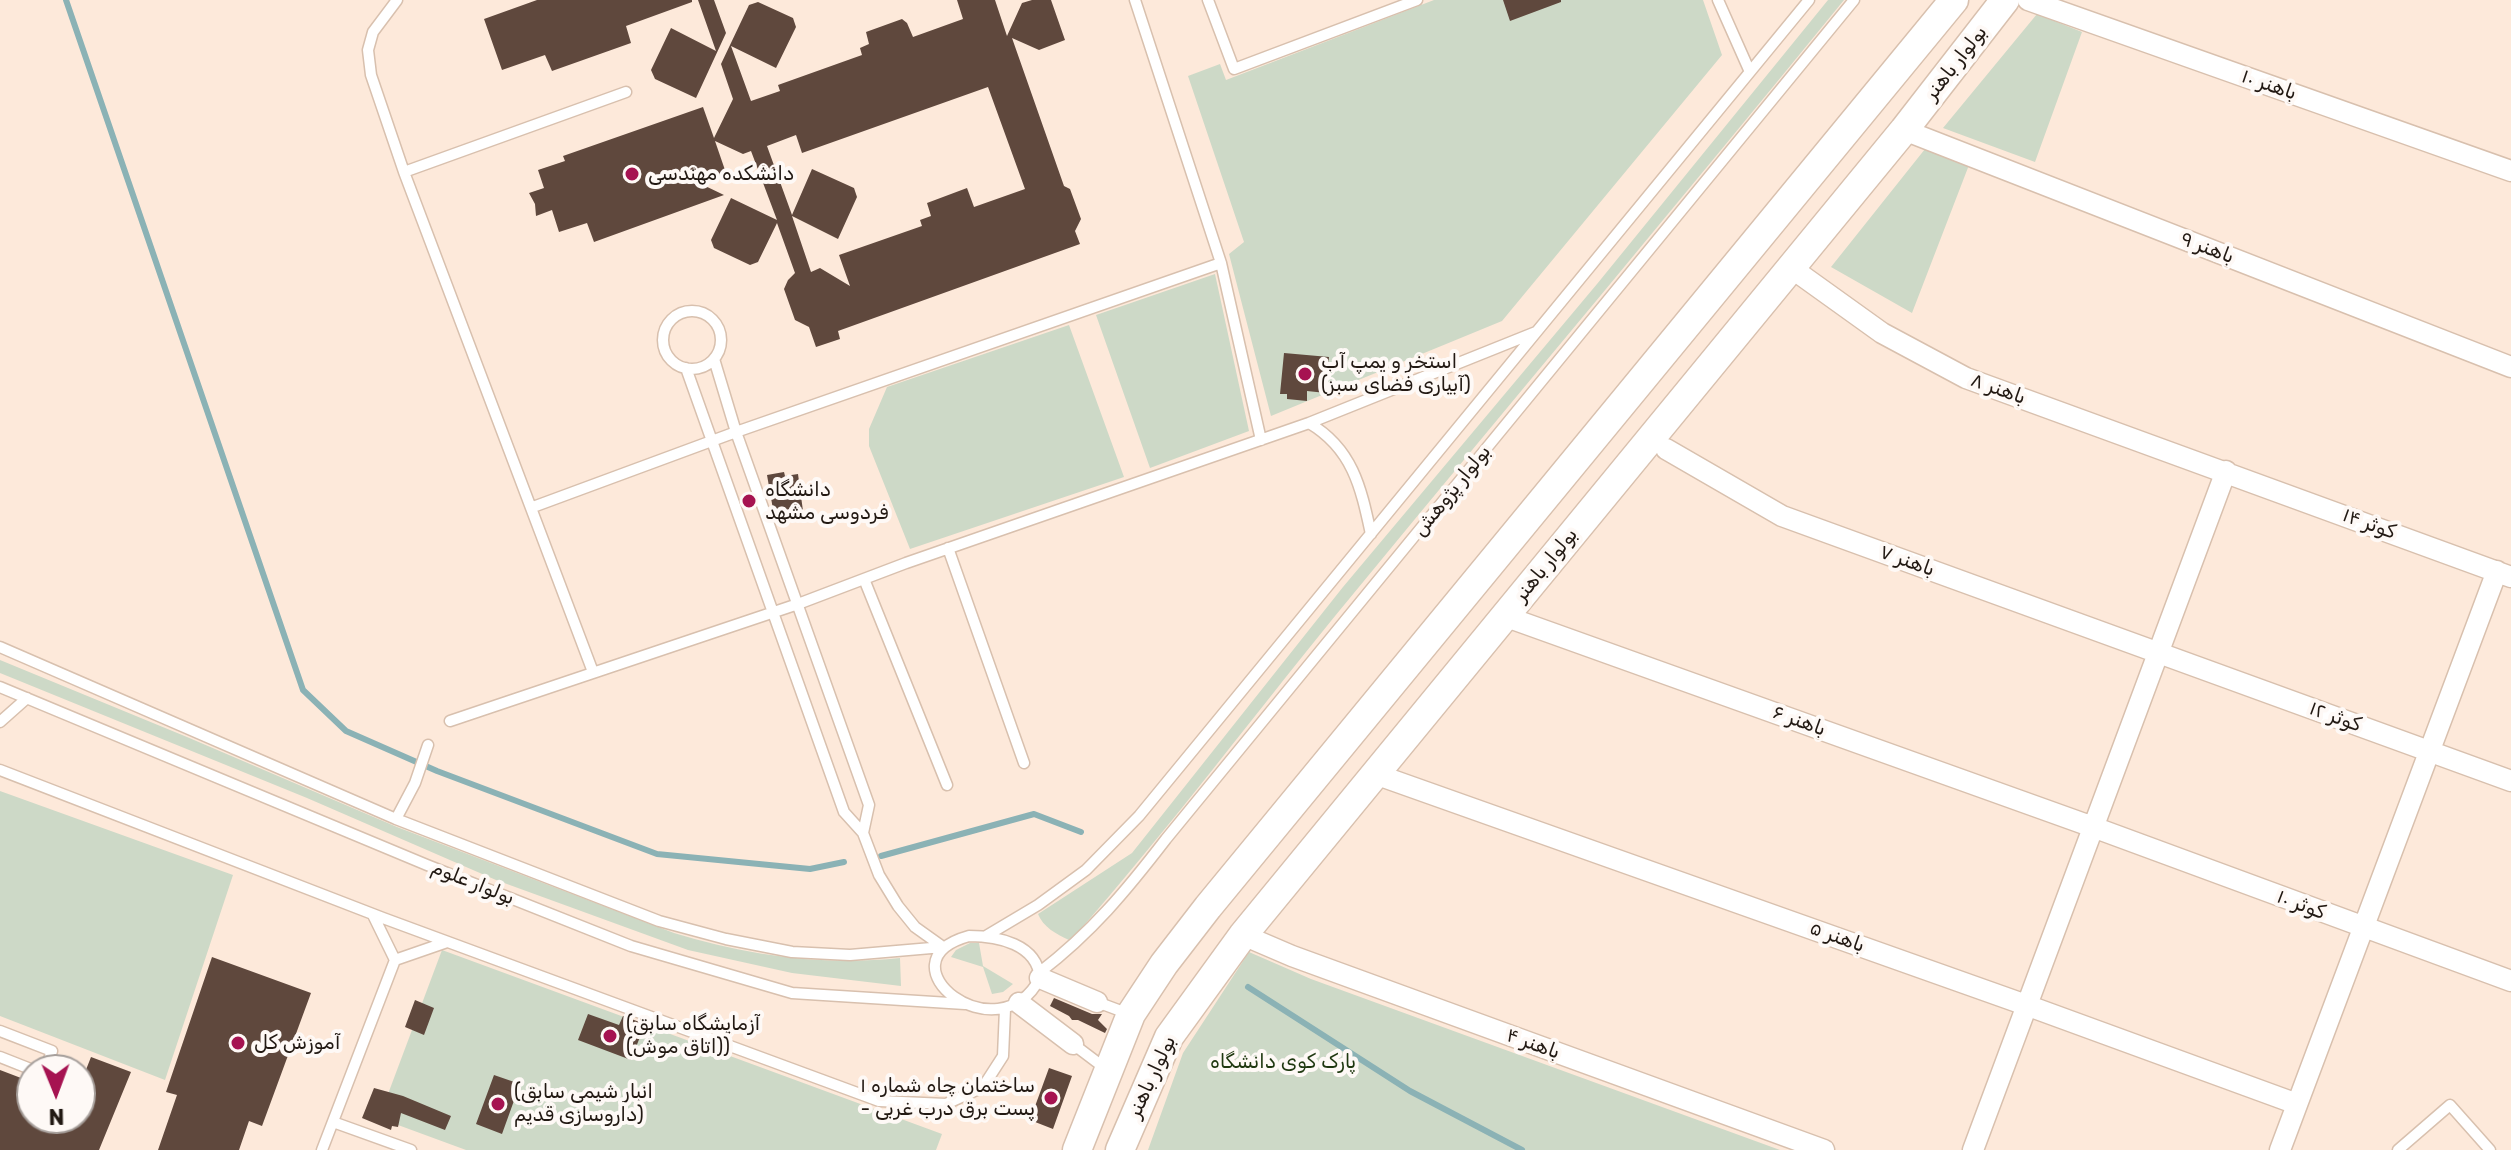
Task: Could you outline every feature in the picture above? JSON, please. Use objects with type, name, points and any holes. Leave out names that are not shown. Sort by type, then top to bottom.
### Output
[{"type":"street","name":"بولوار باهنر","points":[[1077,1150],[1131,1014],[1164,964],[1954,0]]},
{"type":"street","name":"بولوار باهنر","points":[[1120,1150],[1169,1037],[1243,935],[1904,130],[2005,0]]},
{"type":"street","name":"باهنر ۱۰","points":[[2028,0],[2511,171]]},
{"type":"street","name":"باهنر ۹","points":[[1904,130],[2511,367]]},
{"type":"street","name":"باهنر ۸","points":[[1790,267],[1882,333],[1966,378],[2226,471]]},
{"type":"street","name":"باهنر ۷","points":[[1666,449],[1782,516],[2159,651]]},
{"type":"street","points":[[1973,1150],[2226,471]]},
{"type":"street","name":"کوثر ۱۴","points":[[2226,471],[2507,574]]},
{"type":"street","points":[[1529,515],[1564,543]]},
{"type":"street","points":[[2280,1150],[2429,752],[2507,574]]},
{"type":"street","name":"باهنر ۶","points":[[1504,616],[2093,827]]},
{"type":"street","name":"کوثر ۱۲","points":[[2159,651],[2511,781]]},
{"type":"street","name":"باهنر ۵","points":[[1375,774],[2297,1104]]},
{"type":"street","name":"کوثر ۱۰","points":[[2093,827],[2511,981]]},
{"type":"street","name":"باهنر ۴","points":[[1243,935],[1292,956],[1824,1150]]},
{"type":"street","points":[[1040,975],[1097,1002]]},
{"type":"street","points":[[1012,1006],[1073,1044]]},
{"type":"lane","points":[[397,0],[373,32],[368,50],[371,75],[404,172],[593,672]]},
{"type":"lane","points":[[1135,0],[1221,263],[1261,440]]},
{"type":"lane","points":[[1208,0],[1234,69],[1417,0]]},
{"type":"lane","points":[[1718,0],[1750,72]]},
{"type":"lane","name":"بولوار پژوهش","points":[[986,936],[1038,905],[1086,870],[1139,816],[1809,0]]},
{"type":"lane","name":"بولوار پژوهش","points":[[1040,975],[1118,901],[1854,0]]},
{"type":"lane","points":[[404,172],[626,92]]},
{"type":"lane","points":[[533,507],[736,432],[1221,263]]},
{"type":"lane","points":[[714,359],[697,369],[686,368],[670,358],[663,339],[665,329],[678,315],[698,312],[715,322],[721,341],[714,359],[736,432],[869,805],[863,833]]},
{"type":"lane","points":[[450,721],[798,604],[948,548],[1309,423],[1537,331]]},
{"type":"lane","points":[[686,368],[844,812],[863,833],[879,875],[898,906],[915,927],[943,947]]},
{"type":"lane","points":[[1309,423],[1344,452],[1361,488],[1371,534]]},
{"type":"lane","points":[[948,548],[1024,763]]},
{"type":"lane","points":[[864,579],[947,785]]},
{"type":"lane","name":"بولوار علوم","points":[[0,647],[396,819],[659,921],[792,952],[850,955],[943,947]]},
{"type":"lane","name":"بولوار علوم","points":[[0,687],[427,865],[631,946],[792,993],[965,1004]]},
{"type":"lane","points":[[0,722],[27,698]]},
{"type":"lane","points":[[396,819],[415,783],[428,745]]},
{"type":"lane","points":[[0,770],[373,915],[879,1101],[946,1104],[983,1087],[1003,1056],[1012,1006]]},
{"type":"lane","points":[[322,1150],[395,960],[373,915]]},
{"type":"lane","points":[[969,936],[986,936],[1021,947],[1033,958],[1040,975],[1033,992],[1012,1006],[986,1008],[965,1004],[942,986],[934,965],[943,947],[969,936]]},
{"type":"lane","points":[[395,960],[447,942]]},
{"type":"lane","points":[[1097,1002],[1131,1014]]},
{"type":"lane","points":[[0,1031],[52,1051],[51,1054]]},
{"type":"lane","points":[[1073,1044],[1109,1070]]},
{"type":"lane","points":[[2398,1150],[2450,1105],[2490,1150]]},
{"type":"lane","points":[[333,1122],[411,1150]]},
{"type":"green space","points":[[1434,0],[1703,0],[1722,55],[1502,321],[1271,416],[1229,254],[1244,242],[1188,76],[1220,64],[1226,80]]},
{"type":"green space","points":[[1828,0],[1844,0],[1354,593],[1109,897],[1072,939],[1055,933],[1038,914],[1132,853],[1343,587],[1597,284]]},
{"type":"green space","points":[[2037,14],[2082,32],[2035,162],[1943,128]]},
{"type":"green space","points":[[1925,149],[1969,165],[1912,313],[1831,267]]},
{"type":"green space","points":[[1215,274],[1249,431],[1150,468],[1096,315]]},
{"type":"green space","points":[[1069,325],[1124,477],[910,549],[869,446],[869,429],[887,387]]},
{"type":"green space","points":[[0,660],[397,827],[674,933],[730,948],[786,957],[843,961],[900,958],[901,986],[792,973],[688,950],[496,880],[307,798],[0,673]]},
{"type":"green space","points":[[0,791],[233,875],[165,1080],[0,1016]]},
{"type":"green space","points":[[970,943],[979,943],[983,966],[1013,984],[1003,992],[992,994],[983,967],[951,957],[956,950]]},
{"type":"green space","points":[[442,950],[942,1134],[936,1150],[466,1150],[379,1118]]},
{"type":"green space","name":"پارک کوی دانشگاه","points":[[1249,952],[1311,979],[1780,1150],[1148,1150],[1183,1053]]},
{"type":"building","points":[[537,0],[692,2],[626,26],[631,43],[552,71],[545,55],[502,70],[484,19]]},
{"type":"building","points":[[698,0],[714,0],[726,33],[696,98],[655,79],[651,70],[671,28],[716,51]]},
{"type":"building","name":"دانشکده مهندسی","points":[[957,0],[995,0],[1007,36],[1022,3],[1051,0],[1065,40],[1039,50],[1012,38],[1064,186],[1070,189],[1081,219],[1075,231],[1080,244],[838,331],[840,339],[816,347],[809,327],[795,320],[784,289],[795,273],[777,223],[758,262],[750,265],[714,248],[711,240],[731,198],[777,220],[751,151],[743,154],[715,141],[726,173],[699,183],[724,195],[594,242],[587,223],[559,232],[552,210],[536,216],[535,204],[529,193],[544,188],[538,170],[565,161],[563,156],[703,107],[714,138],[733,99],[721,64],[749,5],[758,2],[793,18],[796,27],[776,68],[731,46],[751,101],[780,91],[778,85],[862,55],[860,48],[869,44],[866,32],[902,19],[913,37],[963,19]],"holes":[[[988,87],[1025,189],[974,207],[967,188],[927,203],[931,216],[920,220],[922,226],[839,255],[850,286],[820,268],[811,272],[792,216],[838,239],[857,197],[854,188],[812,169],[792,215],[767,146],[796,135],[802,153]]]},
{"type":"building","points":[[1503,0],[1561,0],[1561,2],[1510,21]]},
{"type":"building","name":"استخر و پمپ آب (آبیاری فضای سبز)","points":[[1284,353],[1329,357],[1326,393],[1307,391],[1307,401],[1287,399],[1287,394],[1280,394]]},
{"type":"building","points":[[784,472],[785,476],[798,474],[803,511],[774,515],[767,475]]},
{"type":"building","name":"آموزش کل","points":[[212,957],[311,993],[262,1126],[249,1121],[239,1150],[158,1150],[177,1095],[166,1092]]},
{"type":"building","points":[[1054,998],[1092,1014],[1102,1014],[1098,1020],[1107,1029],[1105,1033],[1072,1020],[1050,1006]]},
{"type":"building","points":[[415,1000],[434,1008],[424,1035],[405,1027]]},
{"type":"building","name":"(آزمایشگاه سابق (اتاق موش))","points":[[588,1014],[619,1025],[623,1016],[645,1024],[631,1060],[578,1040]]},
{"type":"building","points":[[96,1059],[131,1072],[99,1150],[0,1150],[0,1070],[16,1076],[16,1134],[96,1134]]},
{"type":"building","name":"ساختمان چاه شماره ۱ - پست برق درب غربی","points":[[1049,1068],[1072,1076],[1053,1129],[1030,1120]]},
{"type":"building","name":"(انبار شیمی سابق داروسازی قدیم)","points":[[494,1075],[520,1084],[502,1134],[476,1124]]},
{"type":"building","points":[[374,1088],[451,1116],[445,1130],[401,1113],[398,1127],[392,1126],[391,1130],[362,1118]]},
{"type":"waterway","points":[[66,0],[303,690],[346,731],[437,771],[657,854],[810,869],[844,862]]},
{"type":"waterway","points":[[881,856],[1034,814],[1081,832]]},
{"type":"waterway","points":[[1248,987],[1410,1091],[1522,1150]]},
{"type":"place","name":"دانشکده مهندسی","points":[[632,174]]},
{"type":"place","name":"استخر و پمپ آب (آبیاری فضای سبز)","points":[[1305,374]]},
{"type":"place","name":"دانشگاه فردوسی مشهد","points":[[749,501]]},
{"type":"place","name":"(آزمایشگاه سابق (اتاق موش))","points":[[610,1036]]},
{"type":"place","name":"آموزش کل","points":[[238,1043]]},
{"type":"place","name":"ساختمان چاه شماره ۱ - پست برق درب غربی","points":[[1051,1098]]},
{"type":"place","name":"(انبار شیمی سابق داروسازی قدیم)","points":[[498,1104]]}]
